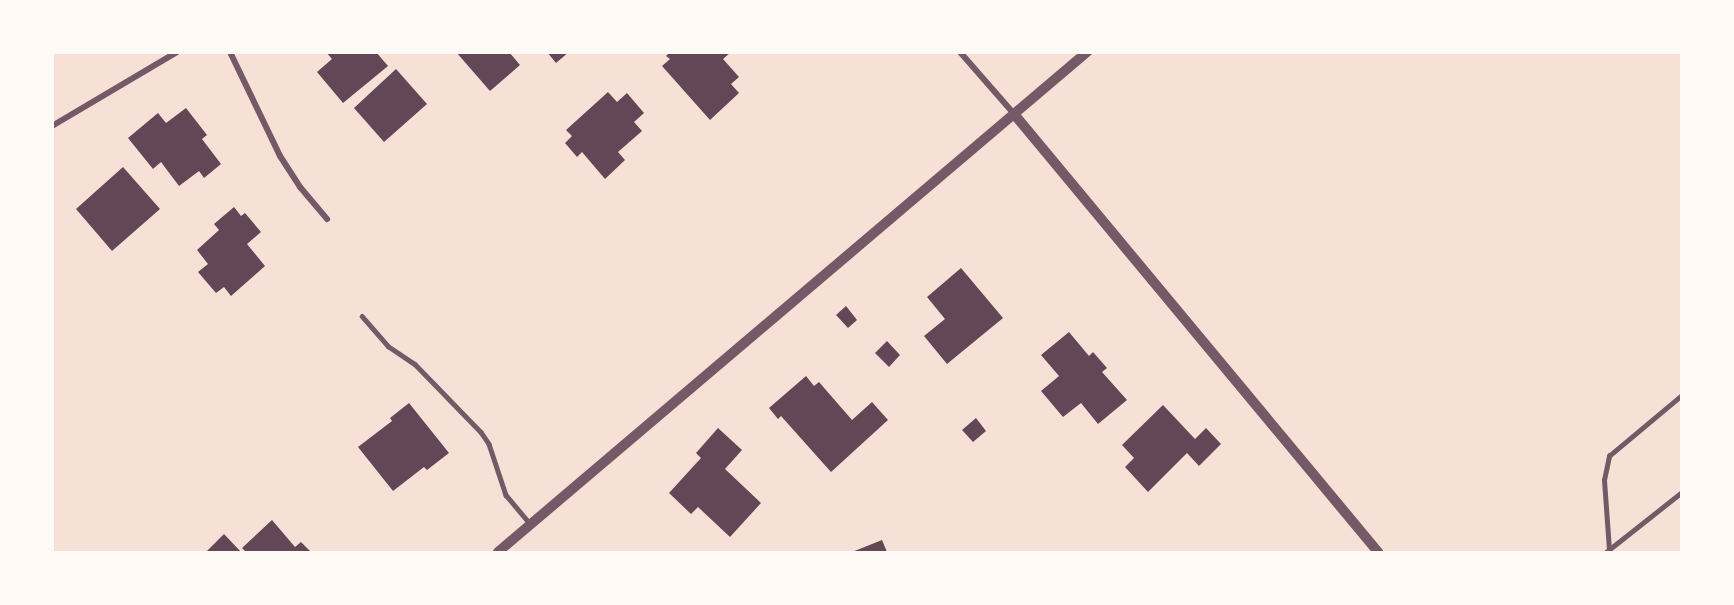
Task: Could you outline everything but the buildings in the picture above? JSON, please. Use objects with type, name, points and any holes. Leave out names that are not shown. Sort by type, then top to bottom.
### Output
[{"type":"street","points":[[52,126],[177,52]]},
{"type":"street","points":[[230,52],[280,156],[304,193],[327,219]]},
{"type":"street","points":[[960,52],[1378,552]]},
{"type":"street","points":[[498,552],[1087,52]]},
{"type":"lane","points":[[362,316],[388,346],[415,364],[481,432],[489,444],[506,495],[531,525]]},
{"type":"lane","points":[[1608,551],[1604,480],[1609,456],[1682,395]]},
{"type":"lane","points":[[1608,551],[1682,492]]}]
